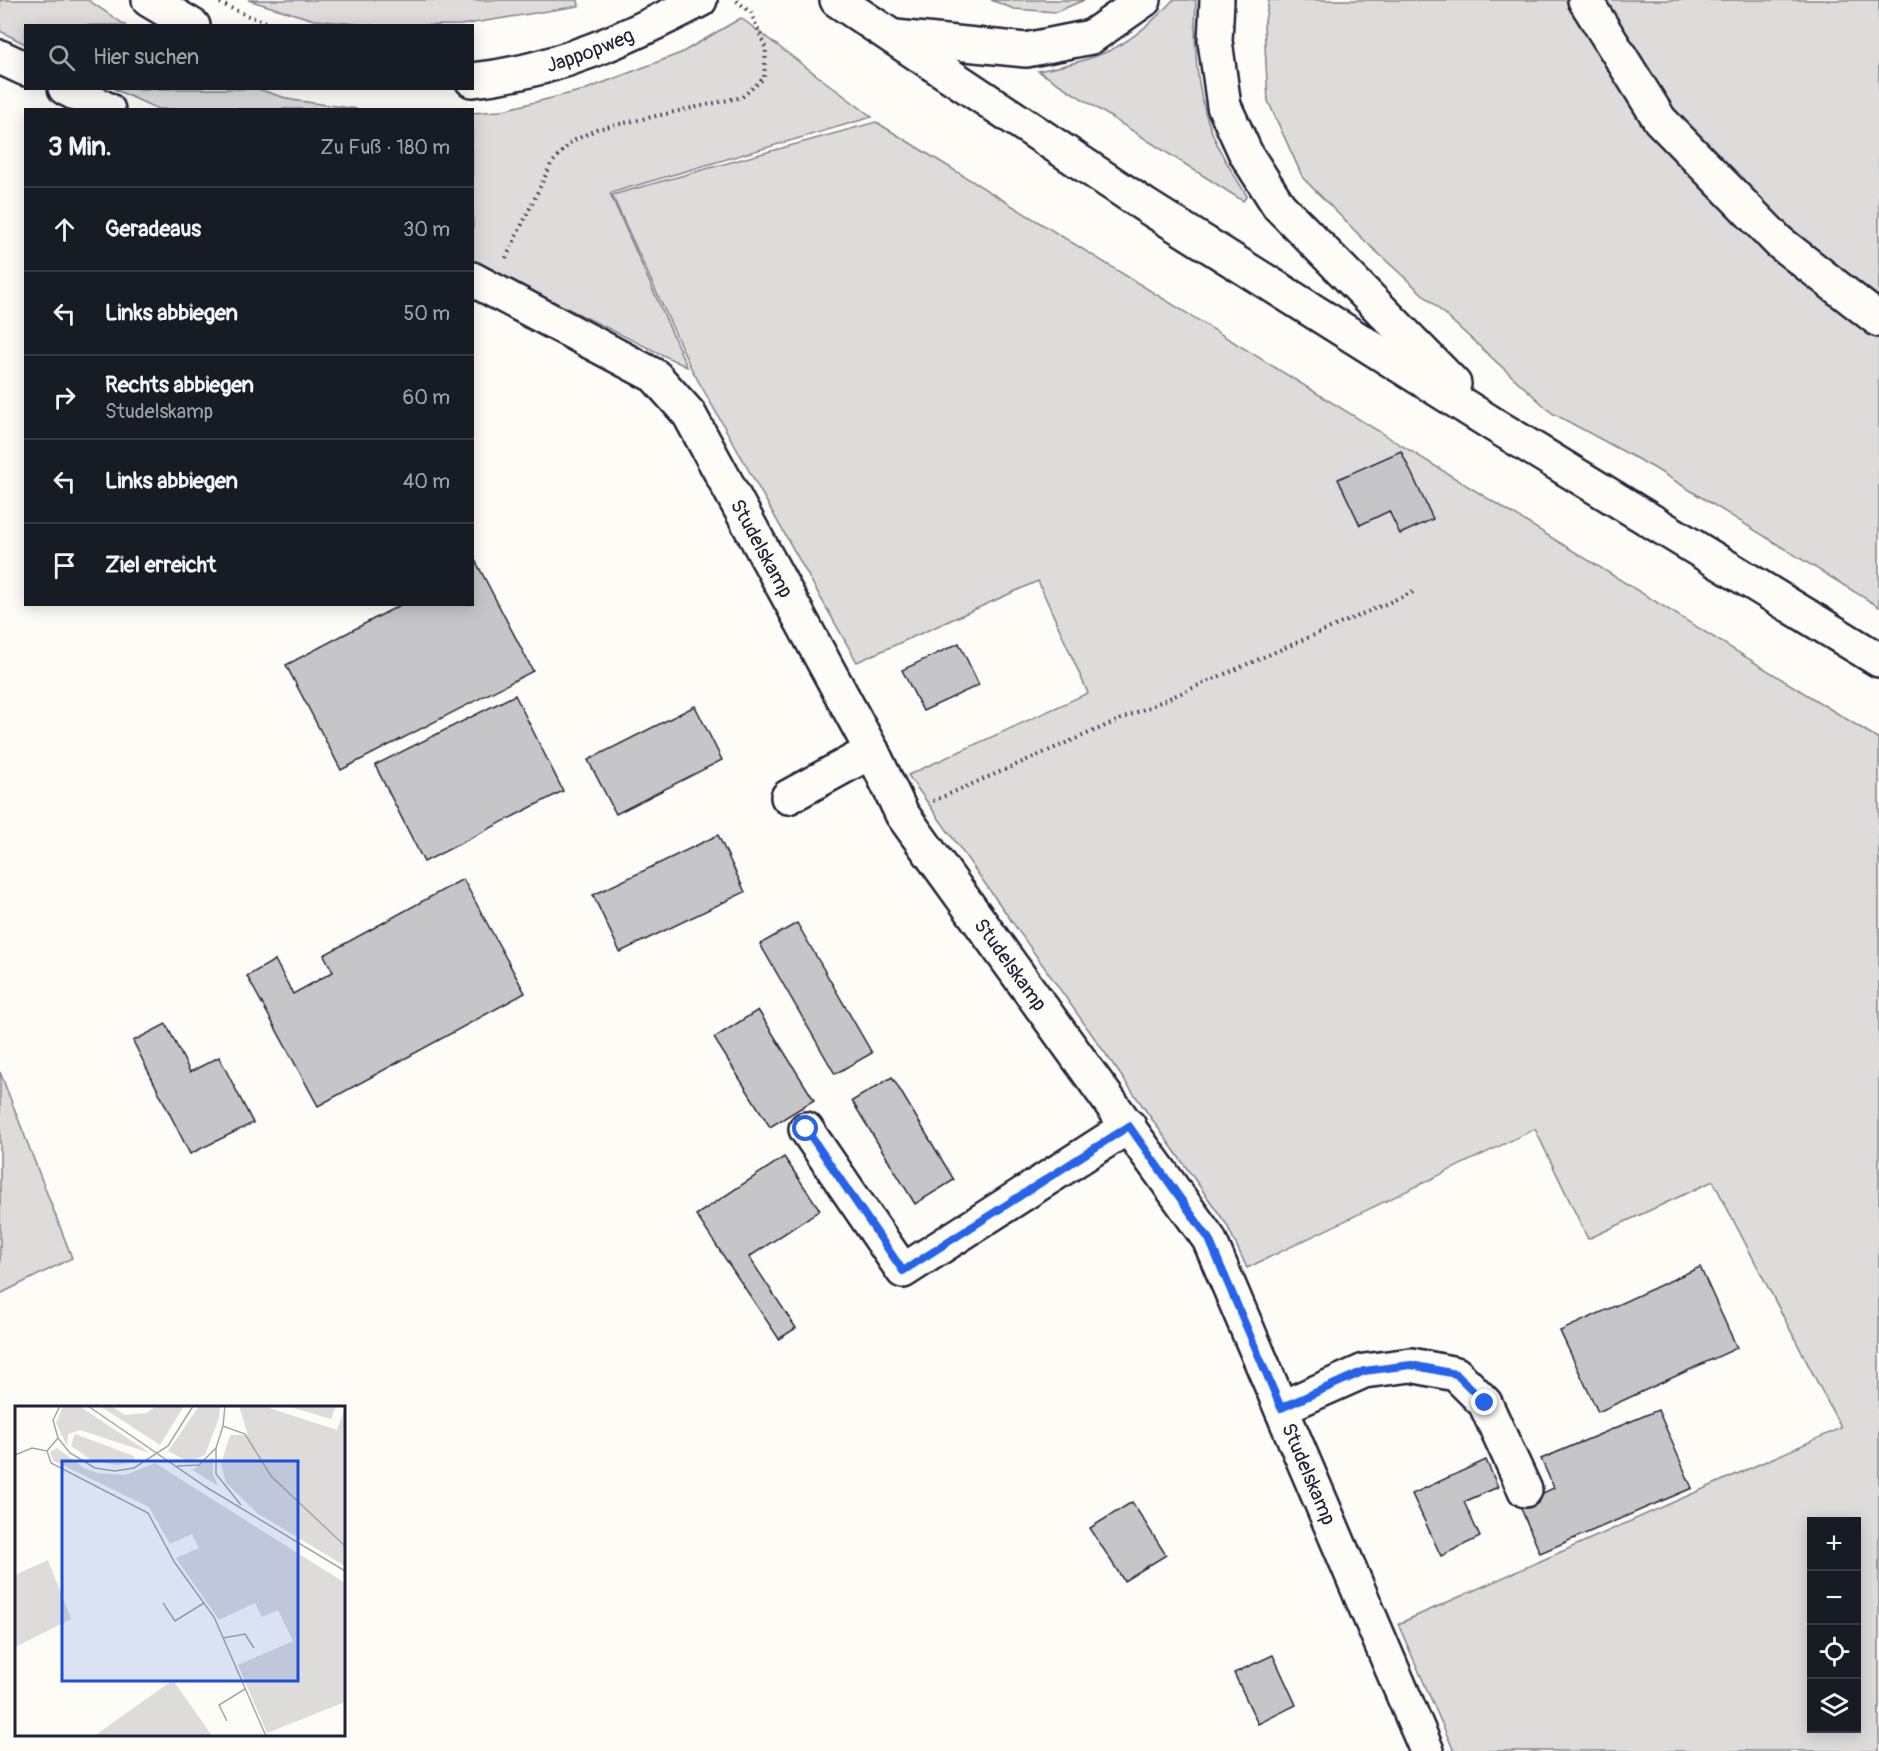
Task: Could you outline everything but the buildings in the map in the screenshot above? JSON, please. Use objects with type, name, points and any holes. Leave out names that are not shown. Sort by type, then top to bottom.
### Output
[{"type":"street","points":[[148,0],[190,24]]},
{"type":"street","name":"Jappopweg","points":[[474,80],[503,77],[578,57],[654,24],[700,0]]},
{"type":"street","points":[[837,0],[1146,206],[1496,426],[1879,660]]},
{"type":"street","points":[[890,36],[1026,50],[1091,37],[1144,0]]},
{"type":"street","points":[[1217,0],[1215,40],[1224,106],[1246,154],[1280,206],[1496,426]]},
{"type":"street","points":[[1585,0],[1660,120],[1779,242],[1879,320]]},
{"type":"street","points":[[0,57],[24,68]]},
{"type":"street","points":[[69,90],[104,108]]},
{"type":"street","name":"Studelskamp","points":[[482,284],[655,376],[689,414],[872,751],[902,814],[1209,1239],[1427,1751]]},
{"type":"street","points":[[788,796],[872,751]]},
{"type":"street","points":[[806,1129],[903,1271],[1129,1126]]},
{"type":"street","points":[[1281,1408],[1364,1371],[1411,1365],[1456,1374],[1485,1403],[1525,1490]]},
{"type":"path","points":[[214,0],[271,24]]},
{"type":"path","points":[[482,284],[551,164],[571,142],[597,129],[742,97],[764,78],[766,49],[751,12],[736,0]]},
{"type":"path","points":[[902,814],[1413,592]]},
{"type":"shaded area","points":[[0,0],[88,0],[124,24],[24,24],[24,43],[0,31]]},
{"type":"shaded area","points":[[248,0],[578,0],[579,6],[467,24],[357,24],[314,20]]},
{"type":"shaded area","points":[[991,0],[1084,0],[1056,12],[1014,9]]},
{"type":"shaded area","points":[[1173,0],[1196,0],[1196,55],[1204,110],[1220,151],[1247,196],[1243,201],[1038,71],[1079,62],[1113,49],[1142,30]]},
{"type":"shaded area","points":[[1269,0],[1879,0],[1879,607],[1654,468],[1552,413],[1367,243],[1303,178],[1268,101],[1264,26]]},
{"type":"shaded area","points":[[741,18],[872,117],[610,193],[687,367],[474,262],[474,113],[499,111],[584,90],[681,53]]},
{"type":"shaded area","points":[[116,90],[261,90],[292,100],[350,108],[156,108]]},
{"type":"shaded area","points":[[876,122],[1879,739],[1879,1751],[1454,1751],[1398,1624],[1841,1428],[1713,1181],[1588,1239],[1535,1129],[1247,1268],[1227,1225],[908,775],[1088,693],[1038,581],[857,662],[691,368],[612,195]]},
{"type":"shaded area","points":[[0,1072],[72,1258],[0,1294]]},
{"type":"route","points":[[806,1129],[903,1271],[1129,1126],[1209,1239],[1281,1408],[1364,1371],[1411,1365],[1456,1374],[1485,1403]]}]
